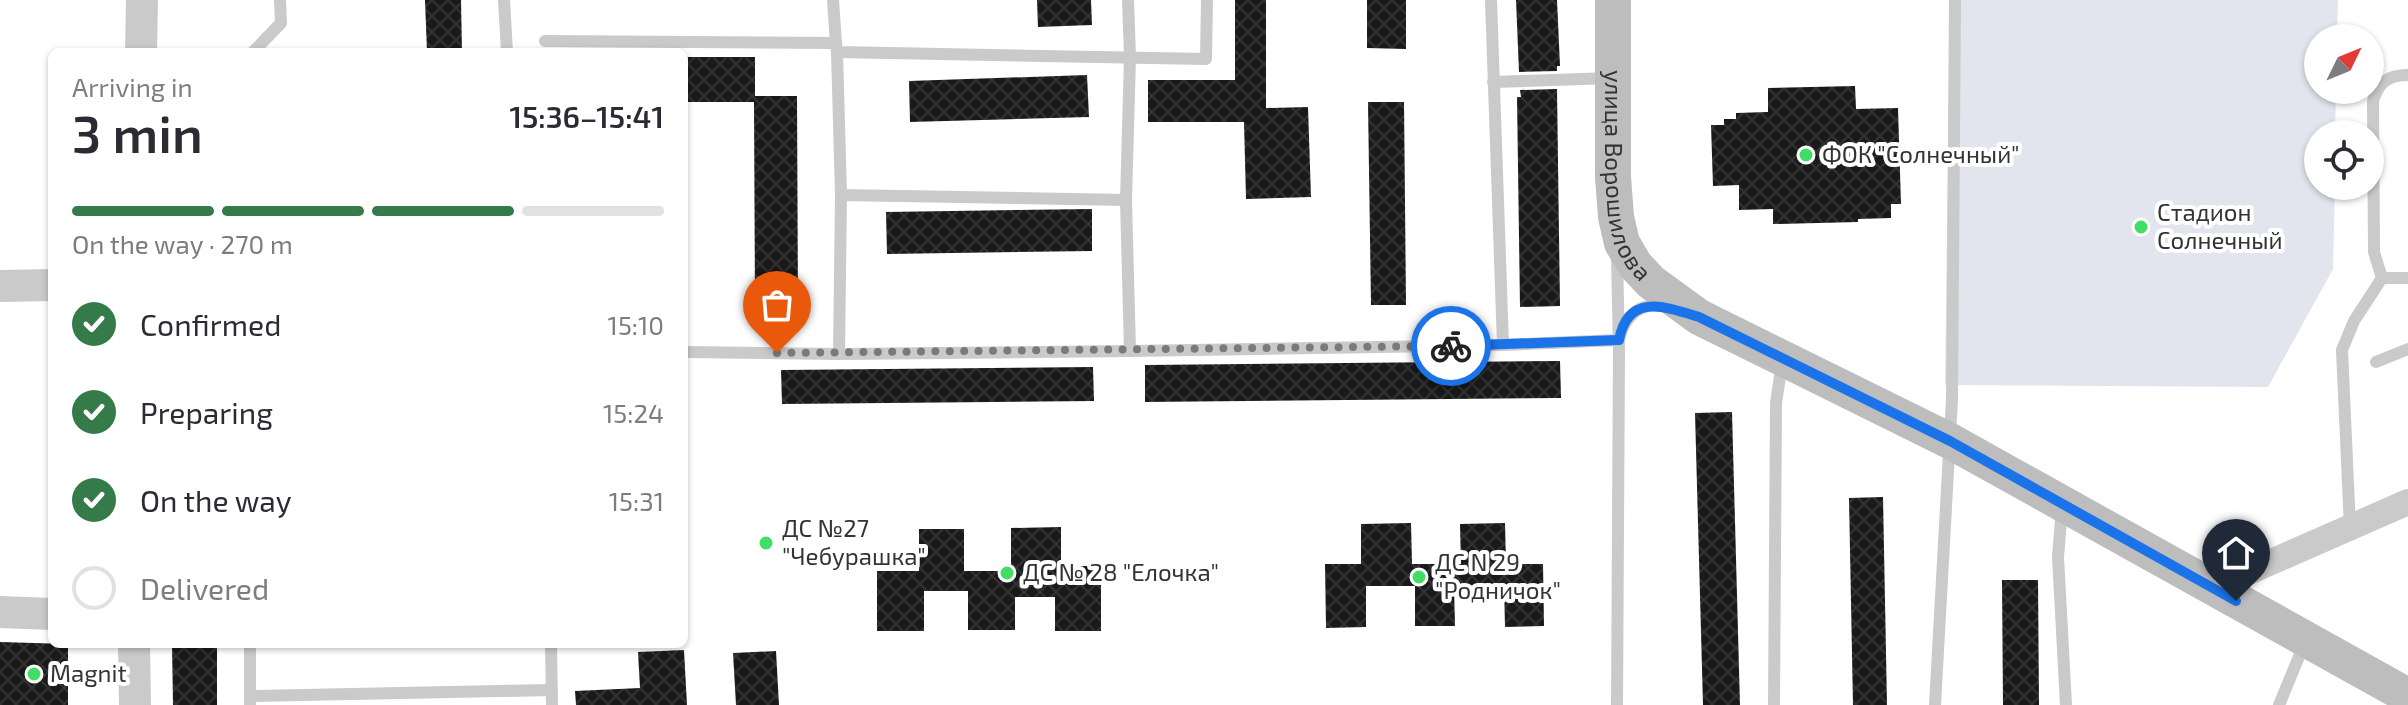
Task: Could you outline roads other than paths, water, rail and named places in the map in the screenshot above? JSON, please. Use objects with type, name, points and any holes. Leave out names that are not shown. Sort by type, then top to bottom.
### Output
[{"type":"main road","name":"улица Ворошилова","points":[[1613,0],[1613,177],[1616,217],[1622,243],[1635,265],[1669,297],[1699,317],[1950,441],[2408,696]]},
{"type":"street","points":[[141,48],[142,0]]},
{"type":"street","points":[[0,286],[48,285]]},
{"type":"street","points":[[2212,588],[2408,502]]},
{"type":"street","points":[[0,612],[48,614]]},
{"type":"street","points":[[134,648],[135,705]]},
{"type":"lane","points":[[257,48],[281,23],[280,0]]},
{"type":"lane","points":[[504,0],[507,48]]},
{"type":"lane","points":[[833,0],[841,195],[839,354]]},
{"type":"lane","points":[[1128,0],[1130,57],[1126,200],[1130,351]]},
{"type":"lane","points":[[545,41],[1206,59],[1207,0]]},
{"type":"lane","points":[[1491,0],[1503,345]]},
{"type":"lane","points":[[1935,705],[1950,441],[1955,0]]},
{"type":"lane","points":[[2382,278],[2374,252],[2373,101],[2377,87],[2385,81],[2394,75],[2408,75]]},
{"type":"lane","points":[[1493,82],[1614,78]]},
{"type":"lane","points":[[841,195],[1126,200]]},
{"type":"lane","points":[[1616,217],[1619,340],[1617,705]]},
{"type":"lane","points":[[2382,278],[2408,278]]},
{"type":"lane","points":[[2350,528],[2342,350],[2354,321],[2382,278]]},
{"type":"lane","points":[[1619,340],[1622,326],[1630,313],[1646,307],[1661,305],[1699,317]]},
{"type":"lane","points":[[688,352],[1130,351],[1619,340]]},
{"type":"lane","points":[[2376,362],[2408,349]]},
{"type":"lane","points":[[1774,705],[1776,403],[1782,359]]},
{"type":"lane","points":[[2062,504],[2058,557],[2066,705]]},
{"type":"lane","points":[[2279,705],[2306,639]]},
{"type":"lane","points":[[250,648],[250,700],[552,690]]},
{"type":"lane","points":[[551,648],[552,705]]},
{"type":"place","name":"ФОК \"Солнечный\"","points":[[1806,155]]},
{"type":"place","name":"Стадион Солнечный","points":[[2141,227]]},
{"type":"place","name":"ДС №27 \"Чебурашка\"","points":[[766,543]]},
{"type":"place","name":"ДС № 28 \"Елочка\"","points":[[1007,573]]},
{"type":"place","name":"ДС N 29 \"Родничок\"","points":[[1419,577]]},
{"type":"place","name":"Magnit","points":[[34,674]]}]
